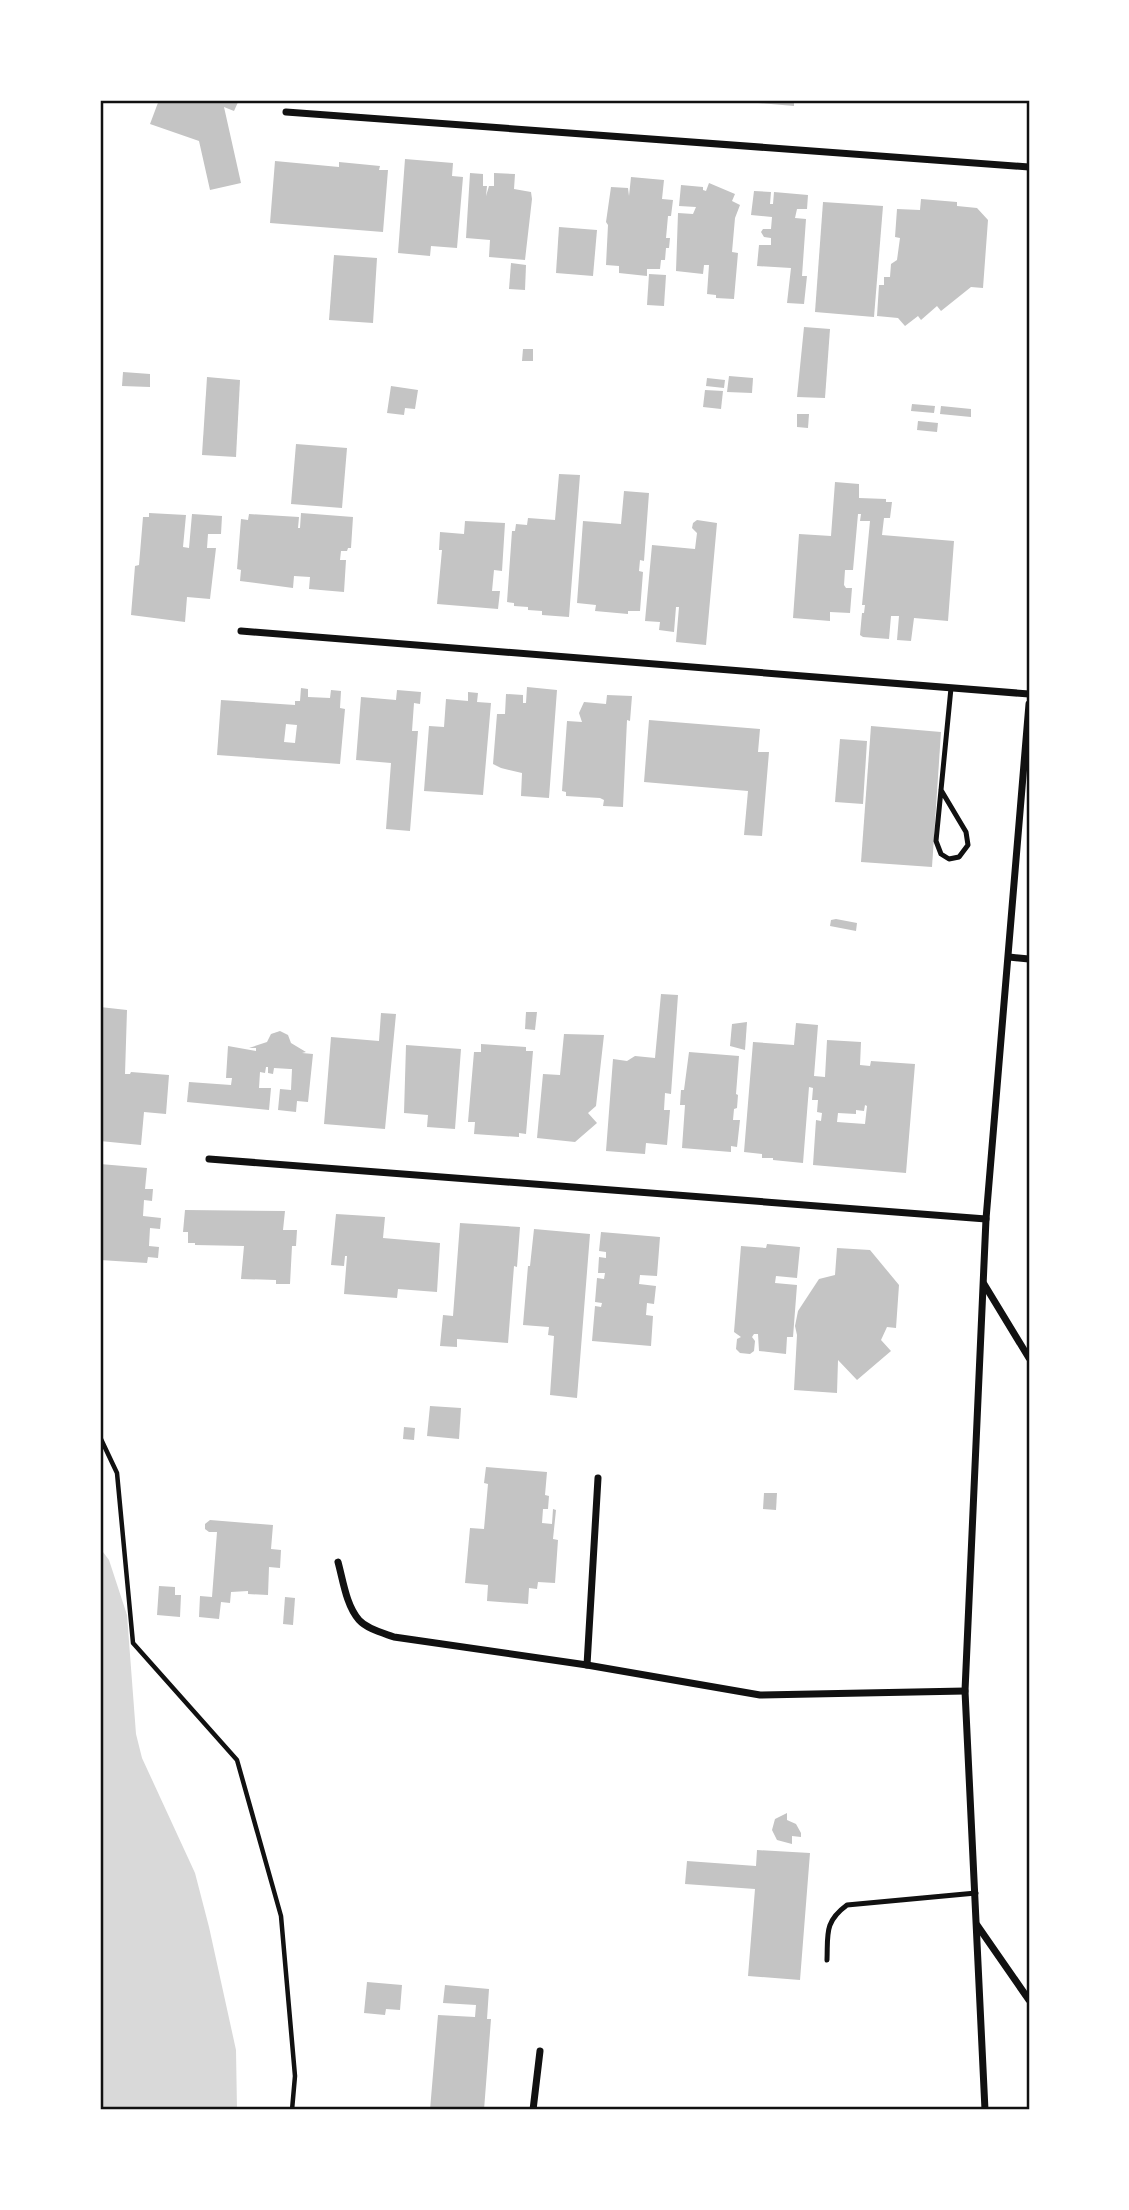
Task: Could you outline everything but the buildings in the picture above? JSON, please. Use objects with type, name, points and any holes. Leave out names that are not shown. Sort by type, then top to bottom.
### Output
[{"type":"street","points":[[286,112],[1029,167]]},
{"type":"street","points":[[241,631],[1029,694]]},
{"type":"street","points":[[985,2110],[965,1691],[986,1219],[1029,704]]},
{"type":"street","points":[[1009,957],[1029,959]]},
{"type":"street","points":[[209,1159],[986,1219]]},
{"type":"street","points":[[984,1284],[1029,1358]]},
{"type":"street","points":[[587,1665],[598,1478]]},
{"type":"street","points":[[338,1562],[348,1597],[359,1620],[374,1630],[394,1637],[587,1665],[760,1695],[965,1691]]},
{"type":"street","points":[[977,1924],[1029,2000]]},
{"type":"street","points":[[533,2110],[540,2050]]},
{"type":"lane","points":[[941,790],[966,832],[968,845],[959,857],[949,859],[941,854],[936,841],[941,790],[951,688]]},
{"type":"lane","points":[[827,1959],[828,1928],[834,1915],[847,1905],[975,1893]]},
{"type":"path","points":[[100,1437],[117,1473],[133,1643],[237,1760],[281,1916],[295,2076],[292,2110]]},
{"type":"shaded area","points":[[100,1548],[109,1560],[127,1615],[136,1734],[142,1758],[195,1873],[209,1927],[236,2050],[237,2110],[100,2110]]}]
